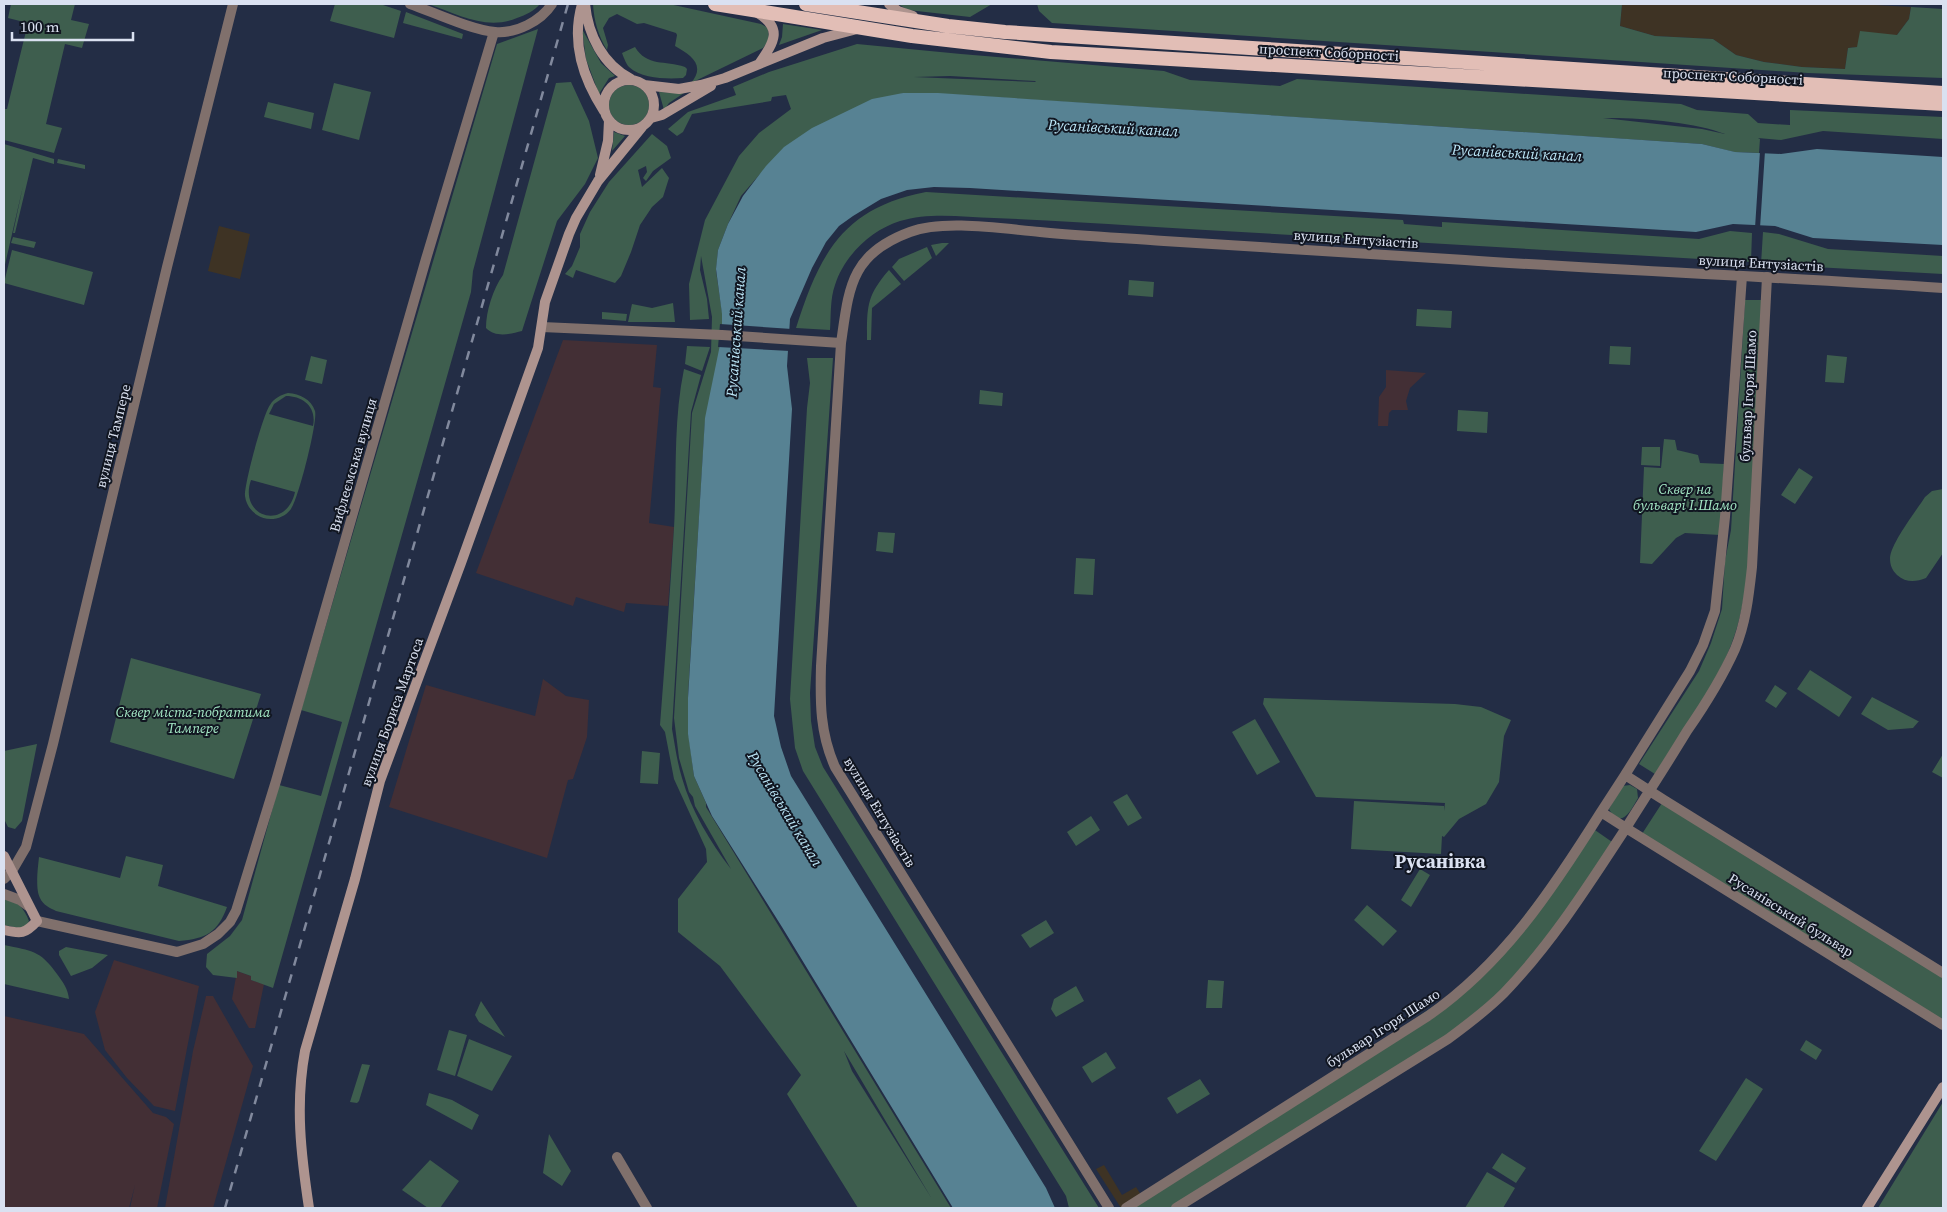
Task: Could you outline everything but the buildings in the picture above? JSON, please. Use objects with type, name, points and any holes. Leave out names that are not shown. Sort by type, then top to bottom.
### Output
[{"type":"highway","name":"проспект Соборності","points":[[715,4],[859,28],[1051,52],[1943,104]]},
{"type":"highway","name":"проспект Соборності","points":[[806,4],[1005,32],[1943,93]]},
{"type":"main road","points":[[583,4],[591,33],[605,57],[623,75],[632,80],[644,85],[664,88],[686,88],[725,78]]},
{"type":"main road","points":[[583,4],[576,25],[577,42],[586,78],[607,116],[620,129],[642,127],[651,118],[662,115],[725,78],[823,38],[859,28]]},
{"type":"main road","points":[[889,4],[898,11],[932,23]]},
{"type":"main road","points":[[755,12],[765,17],[774,28],[774,37],[758,64]]},
{"type":"main road","points":[[607,116],[604,104],[610,89],[624,80],[632,80]]},
{"type":"main road","points":[[644,85],[649,90],[654,104],[651,118]]},
{"type":"main road","name":"вулиця Бориса Мартоса","points":[[598,181],[608,141],[607,116]]},
{"type":"main road","name":"вулиця Бориса Мартоса","points":[[309,1208],[299,1116],[299,1091],[305,1051],[355,879],[380,782],[538,348],[545,302],[569,234],[576,218],[598,181],[642,127]]},
{"type":"main road","points":[[4,856],[37,921],[24,932],[4,930]]},
{"type":"main road","points":[[1867,1208],[1943,1087]]},
{"type":"street","name":"вулиця Тампере","points":[[4,879],[12,871],[26,847],[53,744],[167,267],[233,4]]},
{"type":"street","points":[[410,4],[482,30],[494,32],[508,31],[534,21],[544,14],[552,4]]},
{"type":"street","name":"Вифлеємська вулиця","points":[[37,921],[170,952],[177,952],[203,944],[218,934],[230,922],[236,911],[276,781],[426,259],[494,32]]},
{"type":"street","name":"вулиця Ентузіастів","points":[[1109,1208],[835,767],[823,734],[821,666],[841,343],[849,292],[854,277],[865,262],[878,248],[914,230],[935,227],[971,226],[1081,236],[1943,288]]},
{"type":"street","name":"бульвар Ігоря Шамо","points":[[1126,1208],[1455,998],[1508,945],[1540,906],[1690,670],[1703,645],[1715,612],[1725,517],[1742,276]]},
{"type":"street","name":"бульвар Ігоря Шамо","points":[[1626,828],[1720,680],[1736,647],[1748,602],[1756,517],[1767,277]]},
{"type":"street","points":[[542,326],[841,343]]},
{"type":"street","points":[[1625,775],[1943,973]]},
{"type":"street","name":"Русанівський бульвар","points":[[1600,812],[1943,1025]]},
{"type":"street","points":[[1176,1208],[1448,1039],[1475,1019],[1523,972],[1563,923],[1626,828]]},
{"type":"street","points":[[4,894],[20,900],[28,906]]},
{"type":"street","points":[[618,1157],[647,1208]]},
{"type":"shaded area","points":[[1622,4],[1856,4],[1911,7],[1909,19],[1897,35],[1848,48],[1845,69],[1802,67],[1764,62],[1736,55],[1713,39],[1655,36],[1620,26]]},
{"type":"shaded area","points":[[219,226],[250,234],[240,279],[208,271]]},
{"type":"shaded area","points":[[563,340],[657,345],[653,387],[661,388],[649,523],[674,527],[668,606],[626,603],[624,612],[576,597],[573,606],[476,573]]},
{"type":"shaded area","points":[[1386,370],[1426,373],[1410,388],[1406,401],[1408,410],[1392,410],[1389,413],[1388,426],[1378,426],[1379,397],[1386,387]]},
{"type":"shaded area","points":[[543,679],[566,696],[589,700],[587,737],[573,779],[568,780],[547,858],[389,807],[426,685],[535,716]]},
{"type":"shaded area","points":[[114,960],[199,986],[175,1111],[154,1106],[127,1078],[105,1050],[95,1012]]},
{"type":"shaded area","points":[[237,971],[251,976],[251,980],[264,984],[255,1028],[249,1028],[232,999]]},
{"type":"shaded area","points":[[206,996],[213,996],[253,1066],[213,1208],[165,1208],[193,1051]]},
{"type":"shaded area","points":[[4,1016],[84,1034],[153,1113],[166,1117],[174,1124],[157,1208],[130,1208],[135,1185],[129,1208],[4,1208]]},
{"type":"shaded area","points":[[1104,1165],[1122,1195],[1136,1187],[1143,1198],[1126,1208],[1121,1208],[1096,1169]]},
{"type":"green space","points":[[11,4],[75,4],[71,20],[89,24],[82,48],[65,44],[46,124],[62,128],[54,153],[4,140],[4,109],[7,109],[28,23],[8,18]]},
{"type":"green space","points":[[335,4],[380,4],[401,11],[394,38],[330,21]]},
{"type":"green space","points":[[428,4],[540,4],[524,16],[506,22],[494,23],[472,20]]},
{"type":"green space","points":[[593,4],[669,4],[761,24],[768,28],[769,40],[763,48],[691,83],[695,77],[697,66],[691,57],[675,46],[676,33],[644,23],[637,24],[617,14],[609,18],[603,28],[608,45],[607,50],[597,28]]},
{"type":"green space","points":[[898,4],[992,4],[970,17],[908,10]]},
{"type":"green space","points":[[1037,4],[1622,4],[1620,26],[1655,36],[1713,39],[1736,55],[1764,62],[1802,67],[1845,69],[1848,48],[1857,47],[1860,31],[1897,35],[1909,19],[1911,7],[1943,9],[1943,78],[1808,73],[1052,23],[1039,11]]},
{"type":"green space","points":[[406,12],[463,34],[462,39],[403,23]]},
{"type":"green space","points":[[783,24],[822,30],[779,45]]},
{"type":"green space","points":[[538,29],[473,271],[471,292],[273,988],[251,980],[251,976],[237,971],[237,978],[213,975],[206,967],[207,954],[230,936],[242,920],[279,785],[321,796],[342,722],[301,710],[497,44]]},
{"type":"green space","points":[[582,29],[601,63],[615,76],[609,78],[599,94],[586,59]]},
{"type":"green space","points":[[857,44],[1164,71],[1190,80],[1280,86],[1297,79],[1681,104],[1697,110],[1748,114],[1758,123],[1790,125],[1790,110],[1943,117],[1943,139],[1823,131],[1781,140],[1758,138],[1760,139],[1759,153],[1734,152],[1702,144],[961,95],[903,93],[760,174],[741,196],[718,250],[716,271],[722,312],[722,332],[720,353],[705,421],[688,695],[688,730],[694,776],[706,807],[951,1208],[858,1208],[787,1094],[801,1075],[720,966],[678,932],[678,899],[707,862],[706,849],[674,779],[665,732],[660,725],[674,528],[678,409],[684,369],[701,375],[691,412],[672,729],[680,772],[696,814],[731,869],[689,792],[679,758],[674,718],[692,413],[711,352],[712,317],[701,256],[700,270],[707,299],[709,319],[690,320],[689,284],[705,220],[739,156],[759,133],[791,109],[786,95],[772,97],[771,101],[692,114],[683,132],[677,136],[668,129],[688,112],[736,95],[733,87],[769,72]],"holes":[[[950,76],[1035,81],[1036,82],[914,77]],[[1603,118],[1665,121],[1698,126],[1725,134],[1702,129]],[[844,1051],[932,1199],[852,1071]]]},
{"type":"green space","points":[[635,47],[645,58],[685,67],[687,69],[686,75],[683,78],[662,78],[634,71],[628,66],[622,53]]},
{"type":"green space","points":[[571,82],[589,121],[598,158],[585,184],[557,221],[522,331],[503,334],[494,333],[486,328],[489,307],[493,293],[503,275],[556,83]]},
{"type":"green space","points":[[334,83],[371,92],[359,140],[322,130]]},
{"type":"green space","points":[[629,85],[643,91],[649,105],[643,119],[629,125],[615,119],[609,105],[615,91]]},
{"type":"green space","points":[[659,92],[684,93],[669,103],[664,110]]},
{"type":"green space","points":[[268,102],[314,113],[311,129],[264,117]]},
{"type":"green space","points":[[614,132],[625,136],[612,151]]},
{"type":"green space","points":[[652,134],[667,146],[671,158],[653,171],[646,181],[643,178],[647,172],[646,166],[638,170],[642,187],[662,168],[669,178],[663,197],[652,207],[640,225],[621,276],[615,283],[576,270],[573,278],[565,274],[572,266],[580,247],[580,234],[590,212],[609,182]]},
{"type":"green space","points":[[4,144],[54,159],[54,164],[33,158],[15,233],[13,233],[23,186],[4,269]]},
{"type":"green space","points":[[58,159],[85,165],[85,169],[57,163]]},
{"type":"green space","points":[[926,192],[1403,220],[1404,224],[1442,227],[1442,222],[1699,239],[1730,231],[1752,233],[1751,262],[1048,221],[947,216],[923,217],[911,218],[889,225],[869,238],[852,254],[839,274],[833,290],[830,330],[796,328],[815,277],[826,256],[839,238],[855,222],[874,209],[898,199]]},
{"type":"green space","points":[[1763,232],[1779,234],[1828,249],[1943,256],[1943,274],[1761,264]]},
{"type":"green space","points":[[13,237],[36,242],[34,248],[11,243]]},
{"type":"green space","points":[[949,243],[936,256],[931,245]]},
{"type":"green space","points":[[927,247],[932,258],[904,281],[892,267],[899,259]]},
{"type":"green space","points":[[12,250],[93,272],[84,305],[4,283]]},
{"type":"green space","points":[[889,270],[901,284],[872,308],[871,340],[867,340],[869,303],[876,287]]},
{"type":"green space","points":[[1129,280],[1154,282],[1153,297],[1128,295]]},
{"type":"green space","points":[[1745,300],[1762,300],[1748,567],[1742,606],[1724,662],[1696,711],[1655,774],[1639,764],[1699,671],[1711,643],[1722,609],[1725,561],[1731,530]]},
{"type":"green space","points":[[673,303],[675,322],[628,322],[632,304],[652,308]]},
{"type":"green space","points":[[1417,309],[1452,311],[1451,328],[1416,326]]},
{"type":"green space","points":[[602,312],[627,314],[626,321],[602,319]]},
{"type":"green space","points":[[687,346],[710,347],[702,371],[685,364]]},
{"type":"green space","points":[[1610,346],[1631,347],[1630,365],[1609,364]]},
{"type":"green space","points":[[1827,355],[1847,357],[1844,383],[1825,382]]},
{"type":"green space","points":[[311,356],[327,360],[322,384],[305,380]]},
{"type":"green space","points":[[807,358],[833,358],[810,693],[811,721],[815,747],[823,767],[1099,1208],[1069,1208],[1066,1196],[803,771],[795,748],[790,699],[810,383]]},
{"type":"green space","points":[[980,390],[1003,393],[1002,406],[979,404]]},
{"type":"green space","points":[[288,393],[301,396],[311,403],[315,411],[314,430],[302,477],[291,509],[279,518],[265,519],[257,515],[249,507],[245,496],[245,489],[254,450],[267,411],[274,400]],"holes":[[[286,396],[303,400],[311,408],[314,419],[313,426],[269,414],[274,404]],[[251,480],[295,492],[290,504],[282,512],[274,516],[265,515],[257,511],[251,503],[249,493]]]},
{"type":"green space","points":[[1458,410],[1488,412],[1487,433],[1457,431]]},
{"type":"green space","name":"Сквер на бульварі І.Шамо","points":[[1664,439],[1675,440],[1677,450],[1698,455],[1700,463],[1724,464],[1720,535],[1685,533],[1676,538],[1652,564],[1640,563],[1644,467],[1661,468]]},
{"type":"green space","points":[[1642,447],[1660,447],[1660,466],[1641,465]]},
{"type":"green space","points":[[1799,468],[1813,477],[1795,504],[1781,495]]},
{"type":"green space","points":[[1943,489],[1943,553],[1926,578],[1907,581],[1900,578],[1891,565],[1891,552],[1904,527],[1925,497],[1932,491]]},
{"type":"green space","points":[[878,532],[895,533],[893,553],[876,551]]},
{"type":"green space","points":[[1076,558],[1095,559],[1093,595],[1074,594]]},
{"type":"green space","name":"Сквер міста-побратима Тампере","points":[[131,658],[261,694],[234,779],[110,742]]},
{"type":"green space","points":[[1810,670],[1852,697],[1839,717],[1797,689]]},
{"type":"green space","points":[[1775,685],[1787,693],[1776,708],[1765,701]]},
{"type":"green space","points":[[1872,697],[1919,721],[1913,728],[1888,730],[1861,714]]},
{"type":"green space","points":[[1264,698],[1455,704],[1481,707],[1511,720],[1504,736],[1499,782],[1486,804],[1459,819],[1444,837],[1442,836],[1441,854],[1351,849],[1354,801],[1444,806],[1444,811],[1445,803],[1316,797],[1263,704]]},
{"type":"green space","points":[[1255,719],[1280,762],[1257,775],[1232,732]]},
{"type":"green space","points":[[37,744],[22,821],[15,829],[8,827],[4,819],[4,751]]},
{"type":"green space","points":[[642,751],[660,753],[658,784],[640,783]]},
{"type":"green space","points":[[1943,754],[1943,778],[1932,772]]},
{"type":"green space","points":[[1630,785],[1637,789],[1638,798],[1629,813],[1622,818],[1618,818],[1609,809],[1622,786]]},
{"type":"green space","points":[[1127,794],[1142,818],[1128,826],[1113,802]]},
{"type":"green space","points":[[1664,800],[1943,973],[1943,1025],[1640,837]]},
{"type":"green space","points":[[1091,816],[1100,830],[1076,846],[1067,832]]},
{"type":"green space","points":[[1592,828],[1615,844],[1563,923],[1475,1019],[1176,1208],[1126,1208],[1295,1100],[1478,976]]},
{"type":"green space","points":[[126,856],[163,865],[158,886],[227,907],[220,923],[204,936],[179,941],[56,911],[45,904],[38,894],[39,857],[120,878]]},
{"type":"green space","points":[[1420,869],[1430,875],[1411,907],[1401,900]]},
{"type":"green space","points":[[4,896],[20,905],[25,912],[29,921],[24,929],[4,925]]},
{"type":"green space","points":[[1367,905],[1397,931],[1383,946],[1354,920]]},
{"type":"green space","points":[[1046,920],[1054,933],[1030,948],[1021,935]]},
{"type":"green space","points":[[4,945],[29,950],[45,960],[63,983],[68,992],[69,999],[4,984]]},
{"type":"green space","points":[[66,947],[108,955],[92,968],[71,976],[59,955],[59,951]]},
{"type":"green space","points":[[1208,980],[1224,981],[1222,1008],[1206,1008]]},
{"type":"green space","points":[[1076,986],[1084,1001],[1056,1017],[1051,1009],[1054,999]]},
{"type":"green space","points":[[481,1001],[505,1037],[479,1022],[475,1015]]},
{"type":"green space","points":[[449,1030],[467,1035],[455,1076],[437,1070]]},
{"type":"green space","points":[[469,1039],[512,1056],[492,1091],[457,1076]]},
{"type":"green space","points":[[1806,1040],[1822,1050],[1816,1060],[1800,1050]]},
{"type":"green space","points":[[1106,1052],[1116,1068],[1092,1083],[1082,1067]]},
{"type":"green space","points":[[362,1064],[370,1065],[359,1101],[357,1103],[350,1102]]},
{"type":"green space","points":[[1746,1078],[1763,1089],[1716,1161],[1699,1151]]},
{"type":"green space","points":[[1200,1079],[1210,1094],[1177,1114],[1167,1098]]},
{"type":"green space","points":[[429,1093],[452,1100],[479,1115],[472,1130],[426,1105]]},
{"type":"green space","points":[[1943,1102],[1943,1208],[1878,1208]]},
{"type":"green space","points":[[549,1134],[571,1171],[562,1186],[543,1173]]},
{"type":"green space","points":[[1502,1153],[1526,1168],[1516,1183],[1492,1168]]},
{"type":"green space","points":[[430,1160],[459,1181],[440,1208],[428,1208],[402,1190]]},
{"type":"green space","points":[[1487,1172],[1515,1188],[1503,1208],[1465,1208]]},
{"type":"water","name":"Русанівський канал","points":[[903,93],[938,93],[1702,144],[1735,152],[1781,154],[1817,149],[1943,157],[1943,245],[1813,238],[1775,226],[1733,224],[1696,232],[934,187],[907,190],[881,199],[839,226],[826,242],[812,268],[790,319],[787,366],[792,409],[774,716],[781,747],[791,776],[1046,1188],[1055,1208],[953,1208],[712,816],[694,776],[688,734],[688,698],[705,418],[722,335],[722,314],[716,269],[718,250],[728,224],[743,196],[766,166],[784,147],[812,128],[872,99]]},
{"type":"pier","points":[[1760,151],[1765,151],[1760,228],[1755,228]]},
{"type":"pier","points":[[720,324],[792,329],[790,351],[718,347]]},
{"type":"railway","points":[[225,1208],[568,4]]},
{"type":"district","name":"Русанівка","points":[[1440,861]]}]
